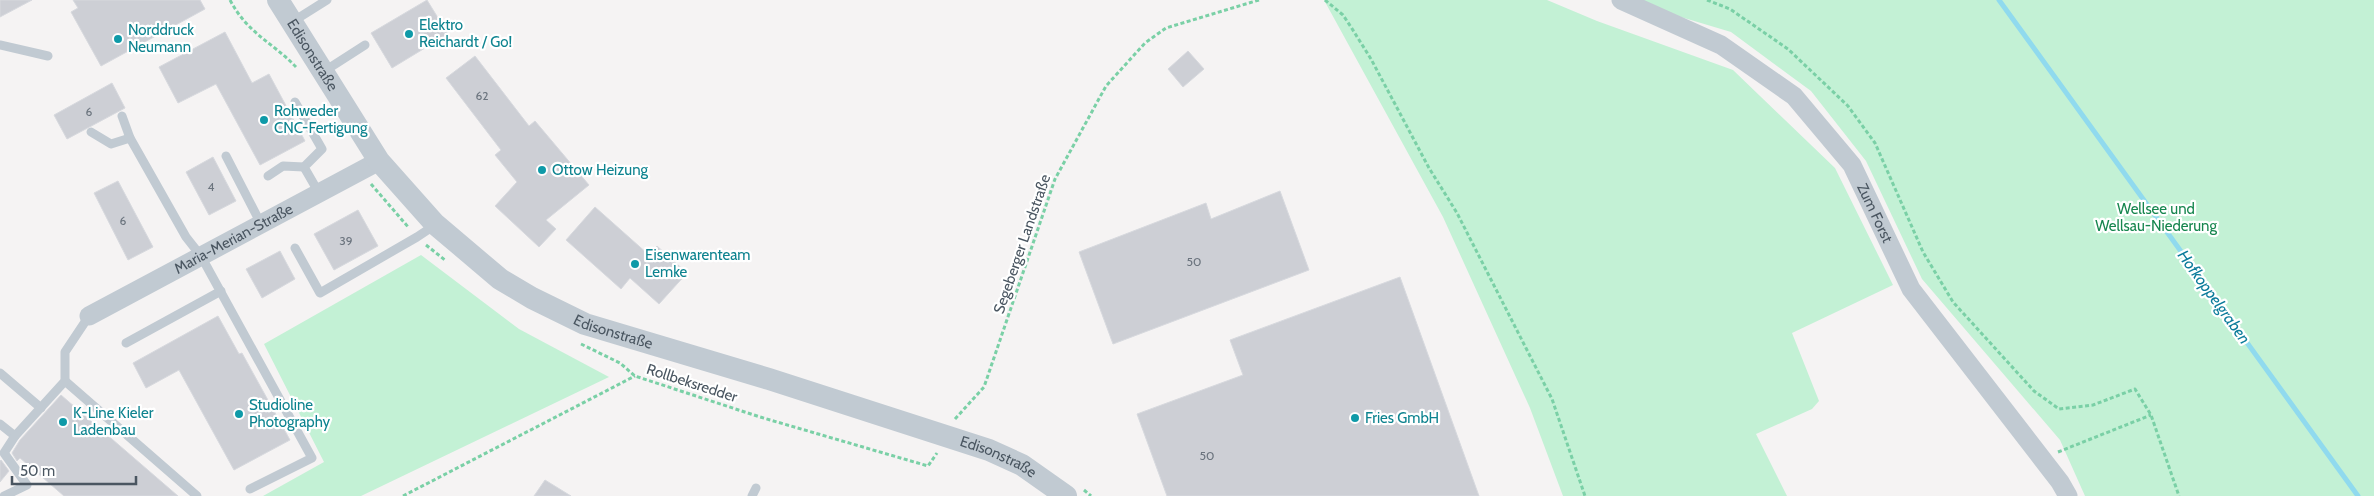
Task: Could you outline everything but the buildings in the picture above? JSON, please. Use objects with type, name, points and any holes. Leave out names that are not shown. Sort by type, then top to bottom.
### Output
[{"type":"street","name":"Edisonstraße","points":[[278,0],[379,161],[435,224],[500,279],[532,298],[585,324],[953,423],[1022,465],[1071,490]]},
{"type":"street","name":"Zum Forst","points":[[1621,0],[1721,45],[1794,96],[1852,165],[1911,289],[2042,458],[2068,496]]},
{"type":"street","name":"Maria-Merian-Straße","points":[[89,316],[379,161]]},
{"type":"lane","points":[[292,22],[328,0]]},
{"type":"lane","points":[[0,45],[48,56]]},
{"type":"lane","points":[[323,72],[365,45]]},
{"type":"lane","points":[[268,176],[283,166],[304,167],[322,149],[295,102]]},
{"type":"lane","points":[[122,116],[130,138],[186,237],[201,256],[221,291],[312,458],[250,489]]},
{"type":"lane","points":[[91,132],[111,144],[130,138]]},
{"type":"lane","points":[[226,156],[261,224]]},
{"type":"lane","points":[[304,167],[319,193]]},
{"type":"lane","points":[[295,248],[320,293],[417,237],[435,224]]},
{"type":"lane","points":[[126,343],[221,291]]},
{"type":"lane","points":[[4,496],[27,485],[4,453],[15,436],[65,381],[65,352],[89,316]]},
{"type":"lane","points":[[0,373],[41,408]]},
{"type":"lane","points":[[65,381],[197,496]]},
{"type":"lane","points":[[0,424],[15,436]]},
{"type":"path","name":"Segeberger Landstraße","points":[[953,423],[984,387],[1055,179],[1106,86],[1145,43],[1166,28],[1259,0]]},
{"type":"path","points":[[1325,0],[1343,15],[1351,27],[1429,168],[1458,213],[1500,299],[1527,346],[1552,399],[1584,496]]},
{"type":"path","points":[[1708,0],[1730,9],[1788,49],[1848,106],[1875,143],[1923,252],[1953,302],[2034,391],[2059,409],[2094,405],[2135,389],[2151,415],[2179,496]]},
{"type":"path","name":"Rollbeksredder","points":[[402,496],[635,376],[760,417],[928,466],[953,423]]},
{"type":"path","points":[[2042,458],[2151,415]]},
{"type":"path","points":[[1071,490],[1091,496]]},
{"type":"green space","points":[[1324,0],[1547,0],[1597,21],[1733,70],[1835,168],[1893,285],[1792,333],[1819,401],[1812,409],[1756,434],[1787,496],[1563,496],[1530,408],[1443,217]]},
{"type":"green space","name":"Wellsee und Wellsau-Niederung","points":[[1624,0],[2374,0],[2374,496],[2085,496],[2060,440],[1922,279],[1866,161],[1811,91],[1731,32]]},
{"type":"green space","points":[[421,255],[519,329],[609,377],[361,496],[263,496],[324,462],[264,344]]},
{"type":"waterway","name":"Hofkoppelgraben","points":[[1999,0],[2358,496]]},
{"type":"place","name":"Elektro Reichardt / Go!","points":[[409,34]]},
{"type":"place","name":"Norddruck Neumann","points":[[118,39]]},
{"type":"place","name":"Rohweder CNC-Fertigung","points":[[264,120]]},
{"type":"place","name":"Ottow Heizung","points":[[542,170]]},
{"type":"place","name":"Eisenwarenteam Lemke","points":[[635,264]]},
{"type":"place","name":"Studioline Photography","points":[[239,414]]},
{"type":"place","name":"Fries GmbH","points":[[1355,418]]},
{"type":"place","name":"K-Line Kieler Ladenbau","points":[[63,422]]}]
